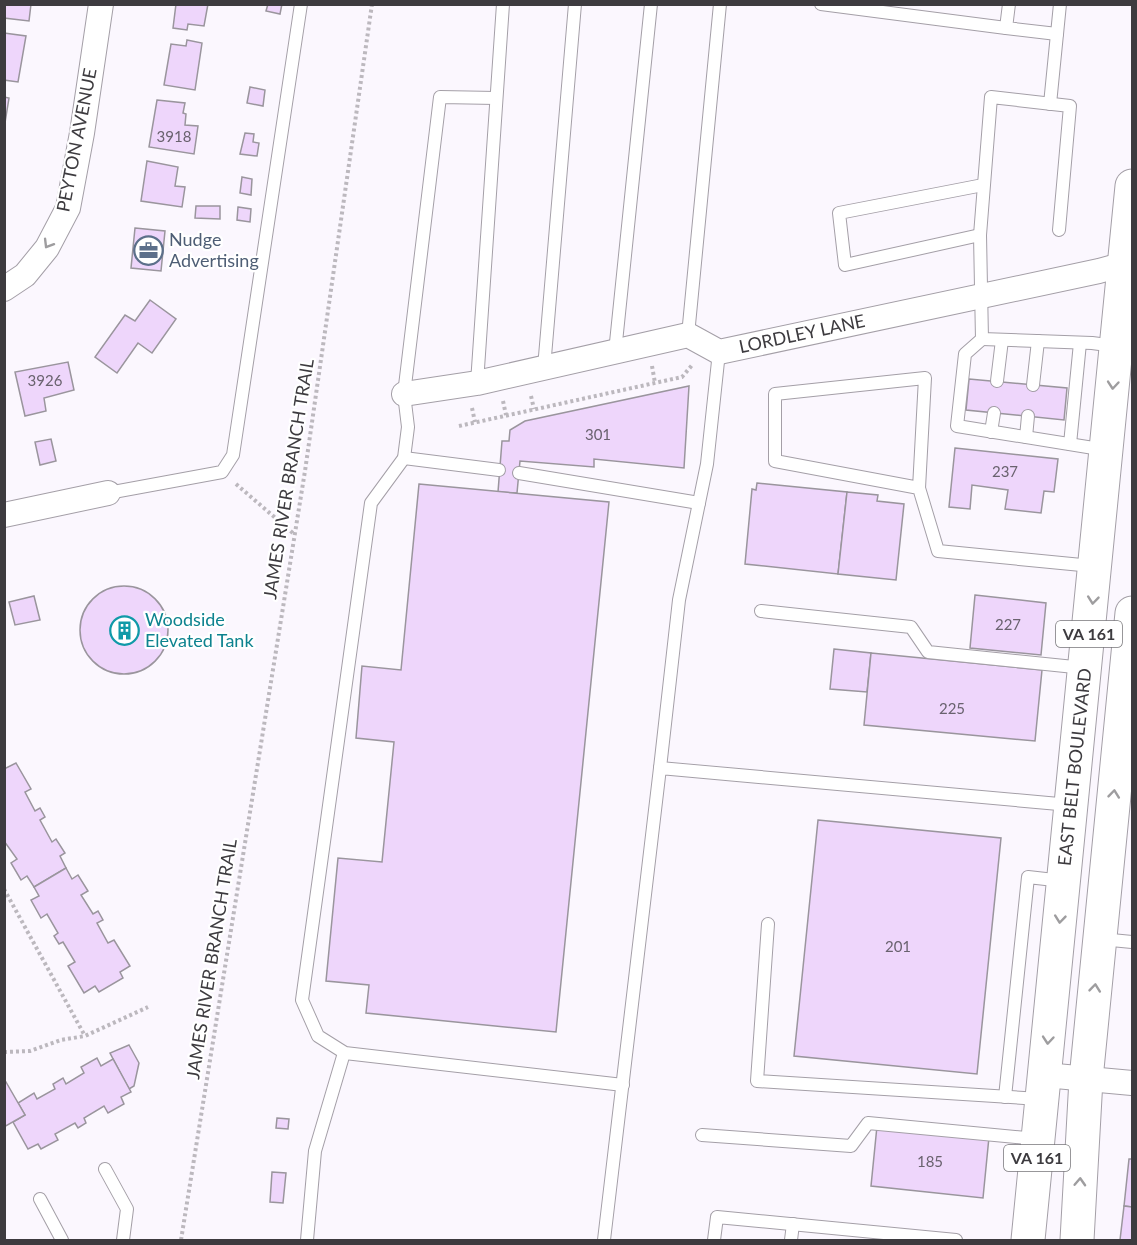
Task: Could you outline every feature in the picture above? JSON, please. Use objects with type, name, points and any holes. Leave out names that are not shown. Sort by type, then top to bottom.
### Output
[{"type":"main road","name":"EAST BELT BOULEVARD","points":[[1028,1240],[1116,346],[1128,263],[1132,186]]},
{"type":"main road","name":"VA 161","points":[[1077,1240],[1086,1078],[1132,613]]},
{"type":"street","name":"PEYTON AVENUE","points":[[4,289],[25,275],[48,248],[68,208],[82,134],[101,4]]},
{"type":"street","name":"LORDLEY LANE","points":[[688,335],[707,356],[1128,263]]},
{"type":"street","points":[[404,394],[477,383],[688,335]]},
{"type":"street","points":[[4,515],[108,493]]},
{"type":"street","points":[[1044,1087],[1086,1078],[1132,1083]]},
{"type":"lane","points":[[108,493],[222,472],[233,454],[301,4]]},
{"type":"lane","points":[[477,383],[503,4]]},
{"type":"lane","points":[[544,368],[575,4]]},
{"type":"lane","points":[[615,352],[651,4]]},
{"type":"lane","points":[[688,335],[720,4]]},
{"type":"lane","points":[[821,4],[1057,34]]},
{"type":"lane","points":[[1006,28],[1009,4]]},
{"type":"lane","points":[[1050,104],[1060,4]]},
{"type":"lane","points":[[496,98],[440,97],[404,394],[408,427],[404,458],[371,503],[302,1000],[318,1036],[344,1053],[623,1085]]},
{"type":"lane","points":[[982,339],[980,235],[991,97],[1070,106],[1059,230]]},
{"type":"lane","points":[[980,235],[845,265],[839,213],[983,185]]},
{"type":"lane","points":[[1107,450],[957,426],[964,354],[982,339],[1116,346]]},
{"type":"lane","points":[[997,381],[1002,340]]},
{"type":"lane","points":[[1033,385],[1038,341]]},
{"type":"lane","points":[[1070,444],[1080,343]]},
{"type":"lane","points":[[604,1240],[679,600],[707,464],[707,356]]},
{"type":"lane","points":[[919,488],[775,461],[775,394],[925,378],[919,488],[938,551],[1096,567]]},
{"type":"lane","points":[[991,432],[994,413]]},
{"type":"lane","points":[[1026,437],[1028,416]]},
{"type":"lane","points":[[404,458],[499,471]]},
{"type":"lane","points":[[519,473],[699,503]]},
{"type":"lane","points":[[761,611],[911,627],[928,652],[1085,668]]},
{"type":"lane","points":[[660,768],[1071,805]]},
{"type":"lane","points":[[1005,1097],[1028,877],[1064,881]]},
{"type":"lane","points":[[768,924],[757,1081],[1005,1097],[1044,1087]]},
{"type":"lane","points":[[1100,939],[1132,942]]},
{"type":"lane","points":[[307,1240],[315,1150],[344,1053]]},
{"type":"lane","points":[[702,1135],[851,1146],[868,1123],[1038,1139]]},
{"type":"lane","points":[[105,1169],[127,1209],[123,1240]]},
{"type":"lane","points":[[40,1200],[62,1240]]},
{"type":"lane","points":[[714,1240],[717,1217],[956,1240]]},
{"type":"lane","points":[[791,1240],[793,1224]]},
{"type":"path","name":"JAMES RIVER BRANCH TRAIL","points":[[182,1240],[295,535],[372,4]]},
{"type":"path","points":[[459,426],[682,377],[707,356]]},
{"type":"path","points":[[222,472],[295,535]]},
{"type":"path","points":[[4,889],[85,1036]]},
{"type":"path","points":[[4,1052],[30,1051],[61,1040],[85,1036],[148,1007]]},
{"type":"building","points":[[4,4],[31,4],[29,21],[4,18]]},
{"type":"building","points":[[176,4],[208,4],[204,26],[188,24],[187,30],[173,28]]},
{"type":"building","points":[[268,4],[282,4],[280,14],[266,11]]},
{"type":"building","points":[[4,33],[26,36],[18,82],[4,80]]},
{"type":"building","points":[[187,40],[202,43],[195,90],[164,85],[171,44],[186,46]]},
{"type":"building","points":[[250,87],[265,90],[263,106],[247,103]]},
{"type":"building","points":[[4,97],[9,98],[4,129]]},
{"type":"building","points":[[157,100],[185,103],[183,113],[186,114],[185,125],[198,126],[194,154],[149,147]]},
{"type":"building","points":[[245,133],[254,134],[253,142],[259,143],[257,156],[240,154]]},
{"type":"building","points":[[147,161],[178,167],[175,186],[185,187],[182,207],[141,201]]},
{"type":"building","points":[[242,177],[252,179],[251,195],[240,193]]},
{"type":"building","points":[[196,206],[220,206],[220,219],[195,218]]},
{"type":"building","points":[[238,207],[251,209],[250,222],[237,220]]},
{"type":"building","name":"Nudge Advertising","points":[[135,228],[165,231],[161,271],[131,268]]},
{"type":"building","points":[[150,300],[176,319],[152,353],[138,343],[117,373],[95,357],[125,315],[135,321]]},
{"type":"building","points":[[68,362],[74,390],[44,398],[46,411],[25,416],[15,372]]},
{"type":"building","points":[[969,379],[1067,388],[1064,420],[966,410]]},
{"type":"building","points":[[689,386],[684,468],[594,459],[594,467],[520,461],[517,493],[498,492],[502,441],[509,441],[510,430],[525,421]]},
{"type":"building","points":[[51,439],[56,461],[40,465],[35,442]]},
{"type":"building","points":[[955,448],[1058,459],[1054,492],[1044,491],[1041,513],[1005,509],[1008,490],[972,485],[970,509],[949,507]]},
{"type":"building","points":[[757,483],[847,492],[838,574],[745,564],[752,489],[756,490]]},
{"type":"building","points":[[419,484],[609,502],[556,1032],[366,1013],[369,985],[326,981],[338,858],[382,862],[394,742],[356,738],[362,666],[401,670]]},
{"type":"building","points":[[847,492],[878,495],[877,501],[904,504],[896,580],[838,574]]},
{"type":"building","name":"Woodside Elevated Tank","points":[[115,586],[133,586],[149,593],[161,605],[168,621],[168,639],[161,655],[149,667],[133,674],[115,674],[99,667],[87,655],[80,639],[80,621],[87,605],[99,593]]},
{"type":"building","points":[[975,595],[1046,603],[1041,655],[970,648]]},
{"type":"building","points":[[34,596],[40,620],[15,625],[9,602]]},
{"type":"building","points":[[834,649],[871,653],[867,692],[830,689]]},
{"type":"building","points":[[871,653],[1042,670],[1035,741],[864,725]]},
{"type":"building","points":[[16,763],[31,789],[25,792],[35,811],[40,808],[45,817],[40,820],[52,842],[56,839],[65,853],[60,856],[66,868],[34,887],[27,876],[21,880],[11,863],[17,859],[4,841],[4,769]]},
{"type":"building","points":[[818,820],[1001,838],[977,1074],[794,1056]]},
{"type":"building","points":[[66,868],[72,879],[78,875],[88,891],[81,895],[93,914],[98,911],[103,920],[97,923],[108,943],[114,940],[130,966],[120,972],[123,978],[99,992],[95,986],[84,993],[68,966],[75,962],[63,942],[59,944],[54,936],[58,933],[47,914],[41,918],[31,900],[39,896],[34,887]]},
{"type":"building","points":[[129,1045],[139,1063],[134,1086],[129,1089],[110,1053]]},
{"type":"building","points":[[97,1058],[101,1066],[113,1059],[131,1092],[121,1097],[124,1104],[108,1113],[104,1106],[84,1118],[86,1123],[78,1128],[75,1123],[55,1134],[58,1140],[41,1149],[38,1144],[28,1149],[13,1122],[25,1115],[18,1103],[34,1093],[37,1099],[55,1089],[53,1084],[63,1078],[66,1084],[84,1073],[81,1067]]},
{"type":"building","points":[[6,1082],[25,1115],[4,1127],[4,1083]]},
{"type":"building","points":[[277,1118],[289,1119],[288,1129],[276,1128]]},
{"type":"building","points":[[877,1126],[989,1137],[983,1198],[871,1186]]},
{"type":"building","points":[[1129,1159],[1132,1159],[1132,1207],[1124,1206]]},
{"type":"building","points":[[272,1172],[286,1173],[283,1203],[270,1202]]},
{"type":"building","points":[[1124,1206],[1132,1207],[1132,1240],[1120,1240]]},
{"type":"place","name":"Nudge Advertising","points":[[148,250]]},
{"type":"place","name":"Woodside Elevated Tank","points":[[124,630]]}]
